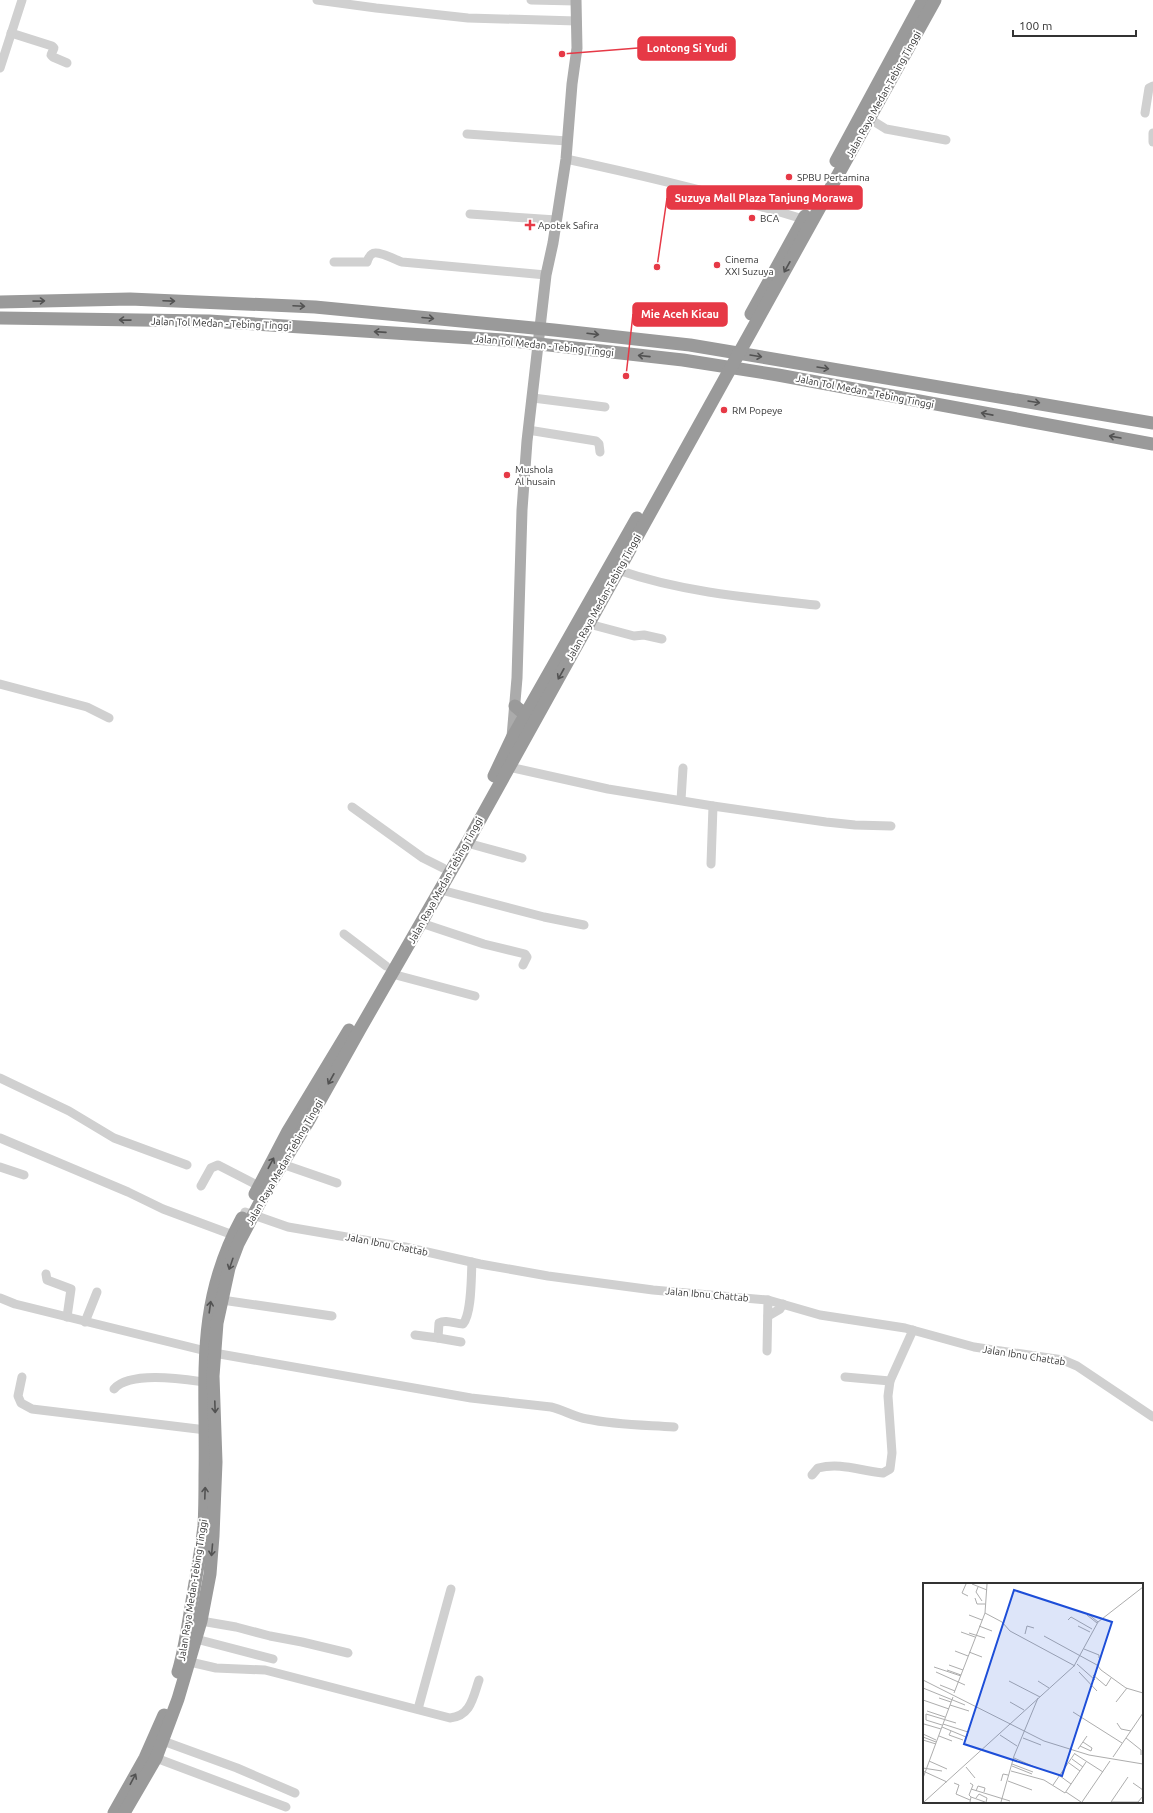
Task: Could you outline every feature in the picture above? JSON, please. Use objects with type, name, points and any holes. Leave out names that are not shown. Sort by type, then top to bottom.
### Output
[{"type":"highway","name":"Jalan Raya Medan-Tebing Tinggi","points":[[114,1813],[163,1719],[180,1665],[204,1525],[206,1430],[204,1382],[229,1268],[259,1186],[288,1131],[441,890],[509,767],[517,741],[521,709],[714,384],[923,0]]},
{"type":"highway","name":"Jalan Raya Medan-Tebing Tinggi","points":[[124,1813],[156,1758],[164,1741],[190,1662],[201,1621],[210,1574],[216,1462],[210,1352],[211,1300],[224,1254],[233,1235],[249,1214],[309,1120],[443,868],[499,767],[517,741],[589,624],[936,0]]},
{"type":"highway","name":"Jalan Tol Medan - Tebing Tinggi","points":[[0,302],[130,299],[315,307],[554,330],[690,345],[1153,423]]},
{"type":"highway","name":"Jalan Tol Medan - Tebing Tinggi","points":[[0,318],[209,321],[503,340],[683,360],[778,375],[1153,444]]},
{"type":"main road","points":[[521,709],[522,510],[528,430],[546,276],[554,243],[556,220],[566,159],[572,84],[577,48],[576,1]]},
{"type":"street","points":[[0,68],[22,0]]},
{"type":"street","points":[[317,0],[468,18],[577,21]]},
{"type":"street","points":[[531,0],[576,1]]},
{"type":"street","points":[[11,33],[52,46],[54,48],[52,55],[53,57],[67,63]]},
{"type":"street","points":[[1145,113],[1148,88],[1153,86]]},
{"type":"street","points":[[870,119],[886,129],[946,140]]},
{"type":"street","points":[[1153,133],[1153,142]]},
{"type":"street","points":[[467,134],[568,141]]},
{"type":"street","points":[[566,159],[626,172],[747,202],[803,219]]},
{"type":"street","points":[[470,214],[556,220]]},
{"type":"street","points":[[334,262],[366,262],[373,253],[383,254],[402,262],[546,276]]},
{"type":"street","points":[[532,398],[605,407]]},
{"type":"street","points":[[528,430],[596,441],[599,444],[600,452]]},
{"type":"street","points":[[618,570],[654,581],[753,598],[816,605]]},
{"type":"street","points":[[589,624],[634,636],[644,635],[662,638]]},
{"type":"street","points":[[0,684],[87,707],[109,718]]},
{"type":"street","points":[[509,767],[608,789],[713,806],[826,822],[854,825],[891,826]]},
{"type":"street","points":[[681,800],[683,768]]},
{"type":"street","points":[[711,864],[713,806]]},
{"type":"street","points":[[352,807],[423,858],[443,868]]},
{"type":"street","points":[[467,843],[522,858]]},
{"type":"street","points":[[441,890],[544,917],[584,925]]},
{"type":"street","points":[[421,923],[484,944],[525,954],[527,957],[523,965]]},
{"type":"street","points":[[344,934],[389,970],[475,996]]},
{"type":"street","points":[[0,1078],[70,1111],[114,1138],[188,1165]]},
{"type":"street","points":[[0,1138],[128,1192],[163,1209],[233,1235]]},
{"type":"street","points":[[282,1164],[338,1183]]},
{"type":"street","points":[[201,1186],[211,1168],[218,1165],[259,1186]]},
{"type":"street","points":[[0,1167],[24,1175]]},
{"type":"street","name":"Jalan Ibnu Chattab","points":[[249,1214],[288,1227],[405,1247],[472,1262],[548,1276],[653,1290],[768,1300],[820,1316],[913,1330],[930,1336],[974,1347],[1063,1360],[1077,1366],[1153,1417]]},
{"type":"street","points":[[438,1338],[439,1323],[445,1321],[462,1324],[465,1322],[468,1308],[472,1262]]},
{"type":"street","points":[[46,1274],[47,1280],[71,1289],[67,1317]]},
{"type":"street","points":[[85,1322],[97,1292]]},
{"type":"street","points":[[0,1298],[15,1304],[85,1322],[210,1352],[471,1398],[551,1408],[562,1410],[569,1415],[589,1420],[674,1427]]},
{"type":"street","points":[[222,1300],[332,1316]]},
{"type":"street","points":[[768,1300],[768,1351]]},
{"type":"street","points":[[768,1316],[780,1309],[783,1304]]},
{"type":"street","points":[[812,1475],[818,1468],[827,1466],[844,1465],[856,1470],[884,1473],[890,1469],[892,1453],[888,1396],[890,1381],[913,1330]]},
{"type":"street","points":[[415,1336],[461,1342]]},
{"type":"street","points":[[22,1377],[18,1396],[21,1403],[32,1409],[206,1430]]},
{"type":"street","points":[[845,1377],[890,1381]]},
{"type":"street","points":[[114,1390],[118,1385],[124,1382],[143,1379],[171,1378],[204,1382]]},
{"type":"street","points":[[418,1709],[451,1589]]},
{"type":"street","points":[[201,1621],[236,1627],[348,1653]]},
{"type":"street","points":[[196,1639],[273,1659]]},
{"type":"street","points":[[190,1662],[216,1668],[265,1670],[450,1718],[460,1716],[469,1708],[479,1680]]},
{"type":"street","points":[[164,1741],[237,1768],[295,1793]]},
{"type":"street","points":[[156,1758],[286,1807]]},
{"type":"place","name":"Lontong Si Yudi","points":[[562,54]]},
{"type":"place","name":"SPBU Pertamina","points":[[789,177]]},
{"type":"place","name":"BCA","points":[[752,218]]},
{"type":"place","name":"Apotek Safira","points":[[530,225]]},
{"type":"place","name":"Cinema XXI Suzuya","points":[[717,265]]},
{"type":"place","name":"Suzuya Mall Plaza Tanjung Morawa","points":[[657,267]]},
{"type":"place","name":"Mie Aceh Kicau","points":[[626,376]]},
{"type":"place","name":"RM Popeye","points":[[724,410]]},
{"type":"place","name":"Mushola Al husain","points":[[507,475]]}]
